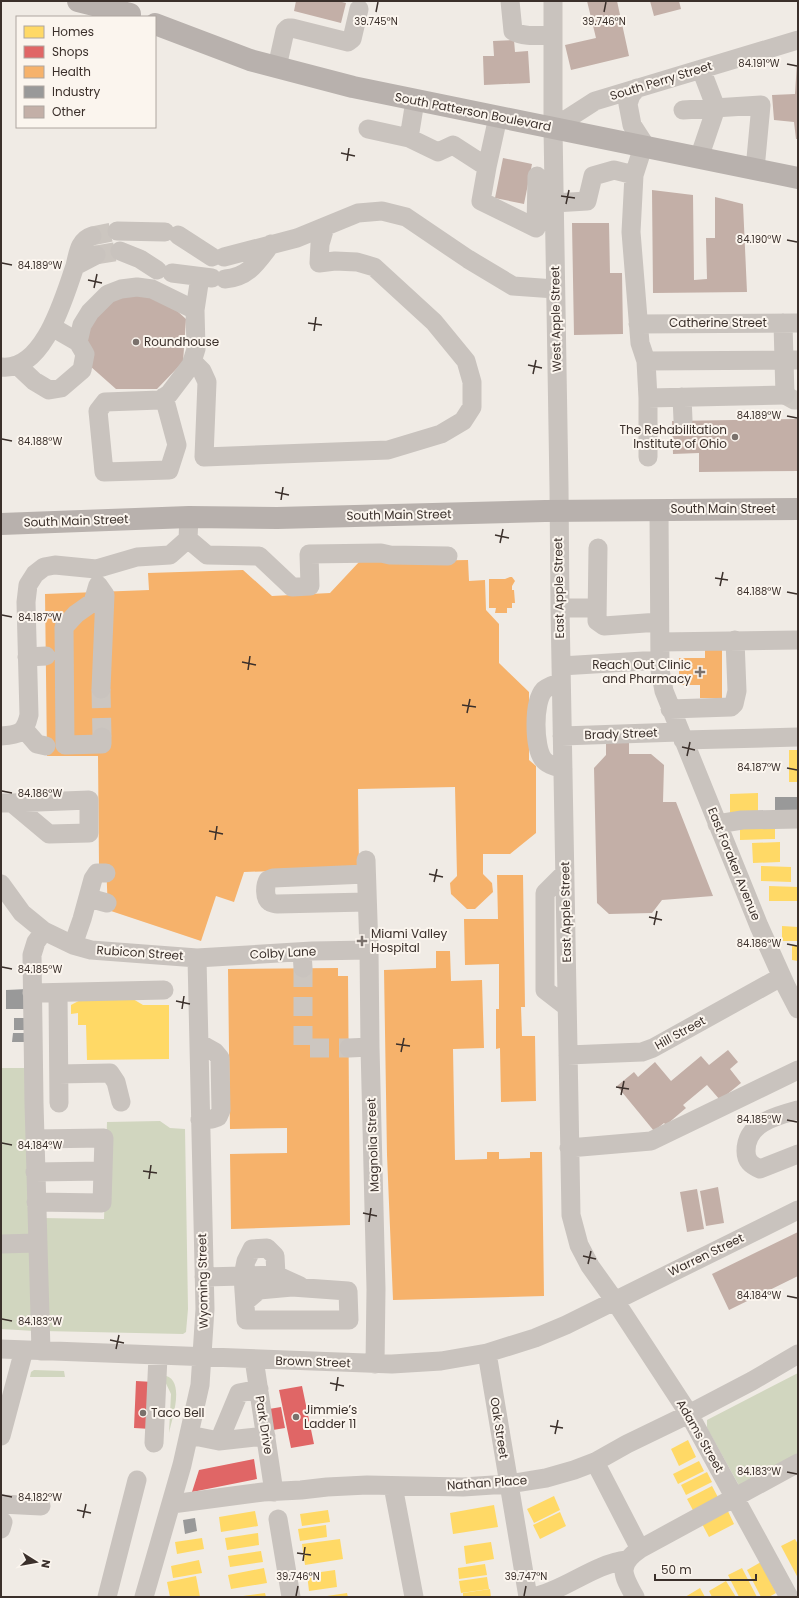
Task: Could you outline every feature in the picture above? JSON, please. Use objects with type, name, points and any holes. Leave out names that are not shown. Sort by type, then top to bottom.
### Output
[{"type":"main road","points":[[78,1],[134,16]]},
{"type":"main road","points":[[105,1],[134,16]]},
{"type":"main road","name":"South Patterson Boulevard","points":[[156,24],[228,53],[352,87],[798,178]]},
{"type":"main road","name":"South Main Street","points":[[1,524],[189,517],[277,518],[560,511],[798,509]]},
{"type":"street","points":[[510,1],[513,31],[517,34],[553,35]]},
{"type":"street","name":"West Apple Street","points":[[553,1],[554,203],[545,227],[556,289],[560,511]]},
{"type":"street","points":[[277,67],[285,31],[288,28],[348,42],[352,39],[359,9]]},
{"type":"street","name":"South Perry Street","points":[[553,128],[595,101],[798,40]]},
{"type":"street","points":[[699,158],[716,108],[701,69]]},
{"type":"street","points":[[637,88],[631,95],[628,104],[628,111],[632,125],[643,142],[643,147],[634,175],[631,232],[640,343],[646,361],[648,398],[648,458]]},
{"type":"street","points":[[409,138],[415,101]]},
{"type":"street","points":[[684,110],[762,104],[755,170]]},
{"type":"street","points":[[498,117],[480,201],[545,227]]},
{"type":"street","points":[[368,129],[409,138],[438,152],[453,145],[487,167]]},
{"type":"street","points":[[554,203],[587,201],[593,176],[614,170],[634,175]]},
{"type":"street","points":[[537,176],[545,227]]},
{"type":"street","points":[[117,231],[172,234],[218,257],[297,238],[358,213],[382,211],[406,217],[468,259],[513,286],[556,289]]},
{"type":"street","points":[[192,361],[202,371],[207,382],[204,457],[388,450],[440,434],[463,421],[472,407],[472,382],[466,361],[434,322],[374,267],[357,262],[336,261],[319,263],[320,244],[325,227]]},
{"type":"street","points":[[9,366],[30,356],[45,340],[52,327],[75,266],[79,247],[87,238],[92,236]]},
{"type":"street","points":[[120,251],[165,271],[212,278],[237,278],[253,267],[271,244]]},
{"type":"street","points":[[75,266],[96,255]]},
{"type":"street","points":[[164,397],[177,445],[169,470],[104,472],[98,411],[105,402],[160,400],[164,397],[169,394],[191,365],[196,349],[195,310],[212,278]]},
{"type":"street","points":[[78,342],[82,325],[90,312],[108,294],[121,289],[137,287],[152,289],[195,310]]},
{"type":"street","points":[[648,398],[785,395],[791,360],[790,323]]},
{"type":"street","name":"Catherine Street","points":[[638,324],[790,323]]},
{"type":"street","points":[[9,366],[49,390],[61,388],[82,370],[86,354],[78,342],[52,327]]},
{"type":"street","points":[[646,361],[791,360]]},
{"type":"street","points":[[682,398],[683,420]]},
{"type":"street","name":"East Foraker Avenue","points":[[659,510],[660,670],[664,691],[681,736],[781,977],[798,1009]]},
{"type":"street","name":"East Apple Street","points":[[560,511],[558,531],[571,1215],[578,1245],[590,1266],[615,1301]]},
{"type":"street","points":[[1,736],[13,736],[19,734],[24,729],[29,715],[36,657],[26,602],[28,585],[35,574],[44,567],[55,565],[97,577],[137,557],[170,555],[188,540],[189,517]]},
{"type":"street","points":[[188,540],[207,555],[258,556],[292,587],[310,586],[309,554],[382,553],[390,555],[416,554],[448,556]]},
{"type":"street","points":[[598,548],[597,621],[604,626],[659,622]]},
{"type":"street","points":[[97,577],[105,595],[101,689]]},
{"type":"street","points":[[97,577],[93,602],[76,614],[64,627],[65,745],[102,744],[102,737]]},
{"type":"street","points":[[560,608],[598,608]]},
{"type":"street","points":[[563,769],[551,765],[544,760],[538,745],[536,722],[536,707],[539,699],[544,691],[551,686],[561,674],[660,651],[735,640],[798,640]]},
{"type":"street","points":[[670,709],[731,707],[734,704],[737,691],[735,640]]},
{"type":"street","points":[[24,729],[37,744],[46,746]]},
{"type":"street","name":"Brady Street","points":[[562,736],[798,737]]},
{"type":"street","points":[[717,824],[742,820],[798,819]]},
{"type":"street","name":"Magnolia Street","points":[[366,902],[270,903],[267,899],[265,886],[268,880],[273,878],[366,867],[376,1282],[375,1364]]},
{"type":"street","points":[[1,884],[22,913],[44,931],[78,946],[95,876],[97,873],[106,873]]},
{"type":"street","points":[[89,898],[107,903]]},
{"type":"street","points":[[1,1436],[33,1351],[37,1243],[32,955],[36,942],[44,931]]},
{"type":"street","name":"Rubicon Street","points":[[78,946],[92,950],[197,958]]},
{"type":"street","name":"Colby Lane","points":[[197,958],[302,960],[369,950]]},
{"type":"street","name":"Wyoming Street","points":[[144,1597],[172,1504],[200,1385],[205,1309],[197,958]]},
{"type":"street","name":"Hill Street","points":[[568,1055],[642,1052],[653,1048],[781,977]]},
{"type":"street","points":[[32,993],[164,990]]},
{"type":"street","points":[[58,993],[58,1103]]},
{"type":"street","points":[[349,1048],[370,1047]]},
{"type":"street","points":[[569,1148],[651,1141],[798,1070]]},
{"type":"street","points":[[58,1074],[110,1073],[116,1082],[121,1102]]},
{"type":"street","points":[[798,1110],[774,1116],[752,1130],[746,1142],[746,1157],[751,1164],[760,1169],[798,1154]]},
{"type":"street","points":[[35,1139],[104,1138],[102,1204],[36,1202]]},
{"type":"street","points":[[36,1172],[103,1171]]},
{"type":"street","name":"Warren Street","points":[[615,1301],[798,1210]]},
{"type":"street","points":[[1,1244],[37,1243]]},
{"type":"street","points":[[204,1277],[244,1288],[259,1290],[304,1288],[348,1291],[350,1320],[246,1320],[244,1288],[246,1261],[252,1249],[267,1248],[275,1256],[276,1275]]},
{"type":"street","points":[[244,1288],[276,1275],[304,1288]]},
{"type":"street","name":"Brown Street","points":[[1,1349],[375,1364],[441,1361],[462,1359],[535,1338],[566,1325],[615,1301]]},
{"type":"street","name":"Adams Street","points":[[615,1301],[689,1414],[789,1597]]},
{"type":"street","name":"Oak Street","points":[[486,1353],[528,1597]]},
{"type":"street","name":"Nathan Place","points":[[172,1504],[263,1492],[327,1487],[463,1487],[508,1484],[546,1478],[595,1462],[670,1422],[689,1414],[798,1354]]},
{"type":"street","points":[[154,1443],[158,1356]]},
{"type":"street","name":"Park Drive","points":[[254,1359],[274,1492]]},
{"type":"street","points":[[219,1441],[239,1394],[259,1389]]},
{"type":"street","points":[[189,1435],[219,1441],[266,1436]]},
{"type":"street","points":[[595,1462],[634,1554]]},
{"type":"street","points":[[533,1597],[550,1592],[634,1554],[798,1463]]},
{"type":"street","points":[[107,1597],[137,1480]]},
{"type":"street","points":[[393,1486],[414,1597]]},
{"type":"street","points":[[2,1518],[40,1506]]},
{"type":"street","points":[[278,1519],[291,1597]]},
{"type":"street","points":[[634,1554],[624,1566],[626,1581],[635,1597]]},
{"type":"green space","points":[[1,1068],[30,1068],[35,1331],[1,1329]]},
{"type":"green space","points":[[160,1121],[170,1128],[185,1129],[188,1309],[186,1332],[183,1334],[43,1331],[41,1218],[104,1219],[107,1122]]},
{"type":"green space","points":[[34,1370],[64,1371],[65,1377],[30,1377],[31,1372]]},
{"type":"green space","points":[[798,1373],[798,1464],[741,1489],[707,1428],[707,1420]]},
{"type":"green space","points":[[162,1375],[170,1377],[176,1390],[175,1409],[169,1433],[171,1394]]},
{"type":"building: Homes","points":[[789,750],[798,750],[798,782],[789,782]]},
{"type":"building: Homes","points":[[758,793],[758,813],[730,814],[730,794]]},
{"type":"building: Homes","points":[[775,823],[775,839],[740,840],[740,824]]},
{"type":"building: Homes","points":[[780,842],[780,862],[753,863],[752,843]]},
{"type":"building: Homes","points":[[761,866],[791,867],[791,882],[761,881]]},
{"type":"building: Homes","points":[[769,886],[798,887],[798,901],[769,901]]},
{"type":"building: Homes","points":[[782,926],[798,927],[798,941],[782,941]]},
{"type":"building: Homes","points":[[792,946],[798,946],[798,961],[792,960]]},
{"type":"building: Homes","points":[[128,996],[143,1005],[169,1005],[169,1059],[87,1060],[86,1025],[78,1025],[78,1013],[71,1014],[71,1005],[86,997]]},
{"type":"building: Homes","points":[[688,1440],[696,1457],[679,1466],[671,1449]]},
{"type":"building: Homes","points":[[699,1461],[704,1471],[678,1484],[673,1474]]},
{"type":"building: Homes","points":[[707,1472],[712,1482],[686,1495],[681,1485]]},
{"type":"building: Homes","points":[[712,1486],[720,1501],[695,1514],[687,1499]]},
{"type":"building: Homes","points":[[554,1496],[560,1510],[534,1523],[527,1509]]},
{"type":"building: Homes","points":[[494,1505],[498,1527],[453,1534],[450,1513]]},
{"type":"building: Homes","points":[[727,1509],[734,1524],[709,1537],[701,1522]]},
{"type":"building: Homes","points":[[328,1510],[330,1522],[302,1526],[300,1514]]},
{"type":"building: Homes","points":[[255,1511],[258,1526],[221,1532],[219,1517]]},
{"type":"building: Homes","points":[[560,1512],[566,1526],[540,1539],[533,1525]]},
{"type":"building: Homes","points":[[326,1525],[327,1537],[300,1541],[298,1529]]},
{"type":"building: Homes","points":[[258,1533],[259,1545],[227,1550],[225,1538]]},
{"type":"building: Homes","points":[[202,1538],[204,1549],[177,1554],[175,1542]]},
{"type":"building: Homes","points":[[340,1539],[343,1559],[305,1565],[302,1544]]},
{"type":"building: Homes","points":[[795,1539],[798,1544],[798,1578],[781,1546]]},
{"type":"building: Homes","points":[[491,1542],[494,1559],[466,1564],[464,1546]]},
{"type":"building: Homes","points":[[261,1551],[263,1562],[230,1567],[228,1556]]},
{"type":"building: Homes","points":[[199,1560],[202,1573],[173,1578],[171,1566]]},
{"type":"building: Homes","points":[[761,1562],[776,1593],[769,1597],[761,1597],[747,1570]]},
{"type":"building: Homes","points":[[485,1564],[487,1575],[459,1579],[458,1568]]},
{"type":"building: Homes","points":[[264,1568],[267,1583],[231,1589],[228,1575]]},
{"type":"building: Homes","points":[[742,1568],[757,1597],[739,1597],[728,1575]]},
{"type":"building: Homes","points":[[335,1570],[337,1587],[309,1591],[307,1574]]},
{"type":"building: Homes","points":[[196,1576],[200,1597],[170,1597],[167,1582]]},
{"type":"building: Homes","points":[[487,1577],[489,1589],[461,1593],[459,1581]]},
{"type":"building: Homes","points":[[726,1581],[736,1597],[712,1597],[709,1591]]},
{"type":"building: Homes","points":[[700,1588],[705,1597],[685,1597]]},
{"type":"building: Homes","points":[[490,1589],[491,1597],[463,1597],[463,1593]]},
{"type":"building: Homes","points":[[265,1593],[266,1597],[243,1597],[243,1596]]},
{"type":"building: Homes","points":[[347,1593],[348,1597],[327,1597],[327,1596]]},
{"type":"building: Shops","name":"Taco Bell","points":[[136,1381],[153,1382],[151,1429],[134,1428]]},
{"type":"building: Shops","name":"Jimmie’s Ladder 11","points":[[302,1386],[314,1444],[291,1448],[279,1390]]},
{"type":"building: Shops","points":[[281,1407],[285,1428],[273,1430],[269,1409]]},
{"type":"building: Shops","points":[[254,1459],[257,1479],[192,1492],[199,1470]]},
{"type":"building: Health","points":[[468,560],[469,581],[485,580],[486,610],[499,624],[499,663],[529,692],[529,760],[536,766],[536,833],[510,854],[483,854],[483,874],[492,883],[493,892],[475,909],[467,909],[451,894],[450,883],[457,876],[455,787],[358,789],[359,868],[244,872],[234,902],[216,896],[201,941],[108,910],[106,864],[99,864],[98,756],[47,756],[45,594],[149,590],[148,573],[243,570],[272,596],[330,593],[359,562]]},
{"type":"building: Health","points":[[512,577],[515,581],[512,586],[512,590],[514,590],[515,603],[512,603],[512,608],[507,608],[507,613],[495,613],[496,608],[489,608],[489,579],[505,579]]},
{"type":"building: Health","name":"Reach Out Clinic and Pharmacy","points":[[705,648],[722,648],[722,698],[700,698],[700,685],[679,685],[679,658],[705,658]]},
{"type":"building: Health","points":[[497,875],[523,875],[525,1007],[521,1007],[522,1036],[535,1036],[536,1101],[501,1102],[500,1048],[496,1049],[496,1009],[499,1009],[499,964],[465,965],[464,919],[498,919]]},
{"type":"building: Health","points":[[436,951],[450,951],[451,981],[482,980],[484,1048],[453,1049],[455,1160],[487,1159],[487,1152],[499,1152],[499,1159],[530,1158],[530,1152],[542,1152],[544,1296],[393,1300],[387,1155],[384,970],[436,968]]},
{"type":"building: Health","points":[[338,968],[338,976],[348,976],[350,1225],[231,1229],[230,1154],[287,1153],[287,1128],[230,1129],[228,969]]},
{"type":"building: Industry","points":[[775,797],[790,797],[790,812],[775,812]]},
{"type":"building: Industry","points":[[790,797],[798,797],[798,812],[790,812]]},
{"type":"building: Industry","points":[[28,989],[28,1009],[6,1009],[6,990]]},
{"type":"building: Industry","points":[[14,1018],[28,1018],[28,1030],[14,1030]]},
{"type":"building: Industry","points":[[13,1033],[28,1033],[28,1042],[12,1042]]},
{"type":"building: Industry","points":[[195,1518],[197,1531],[185,1534],[183,1520]]},
{"type":"building: Other","points":[[296,1],[338,1],[346,3],[341,23],[294,11]]},
{"type":"building: Other","points":[[587,1],[617,1],[629,56],[571,70],[565,45],[596,38]]},
{"type":"building: Other","points":[[650,1],[679,1],[681,9],[654,16]]},
{"type":"building: Other","points":[[514,40],[515,52],[528,51],[530,83],[484,85],[483,56],[494,56],[493,41]]},
{"type":"building: Other","points":[[797,62],[798,139],[796,139],[794,122],[774,120],[772,95],[795,94]]},
{"type":"building: Other","points":[[503,158],[532,164],[524,204],[495,198]]},
{"type":"building: Other","points":[[652,190],[693,195],[694,280],[707,279],[706,238],[715,238],[715,197],[743,204],[747,292],[653,293]]},
{"type":"building: Other","points":[[572,223],[609,223],[610,273],[622,273],[623,334],[574,335]]},
{"type":"building: Other","name":"Roundhouse","points":[[156,292],[186,319],[183,362],[157,389],[116,389],[90,366],[86,322],[113,294]]},
{"type":"building: Other","name":"The Rehabilitation Institute of Ohio","points":[[798,419],[798,471],[699,472],[699,453],[673,454],[672,421]]},
{"type":"building: Other","points":[[606,742],[629,742],[629,754],[651,754],[664,765],[663,802],[676,802],[713,896],[662,900],[652,913],[609,914],[597,903],[594,768],[606,755]]},
{"type":"building: Other","points":[[728,1050],[738,1062],[730,1069],[741,1083],[720,1100],[707,1085],[683,1105],[686,1108],[666,1125],[664,1123],[654,1131],[617,1086],[634,1072],[638,1077],[655,1062],[671,1081],[701,1056],[709,1065]]},
{"type":"building: Other","points":[[718,1187],[724,1223],[706,1226],[700,1191]]},
{"type":"building: Other","points":[[697,1189],[704,1229],[687,1232],[680,1192]]},
{"type":"building: Other","points":[[798,1232],[798,1276],[729,1310],[712,1274]]},
{"type":"tunnel","points":[[92,236],[117,231]]},
{"type":"tunnel","points":[[96,255],[120,251]]},
{"type":"tunnel","points":[[785,395],[794,400],[798,400]]},
{"type":"tunnel","points":[[101,689],[102,737]]},
{"type":"tunnel","points":[[303,968],[303,1048],[349,1048]]},
{"type":"place","name":"Roundhouse","points":[[136,342]]},
{"type":"place","name":"The Rehabilitation Institute of Ohio","points":[[735,437]]},
{"type":"place","name":"Reach Out Clinic and Pharmacy","points":[[700,672]]},
{"type":"place","name":"Miami Valley Hospital","points":[[362,941]]},
{"type":"place","name":"Taco Bell","points":[[143,1413]]},
{"type":"place","name":"Jimmie’s Ladder 11","points":[[296,1417]]}]
